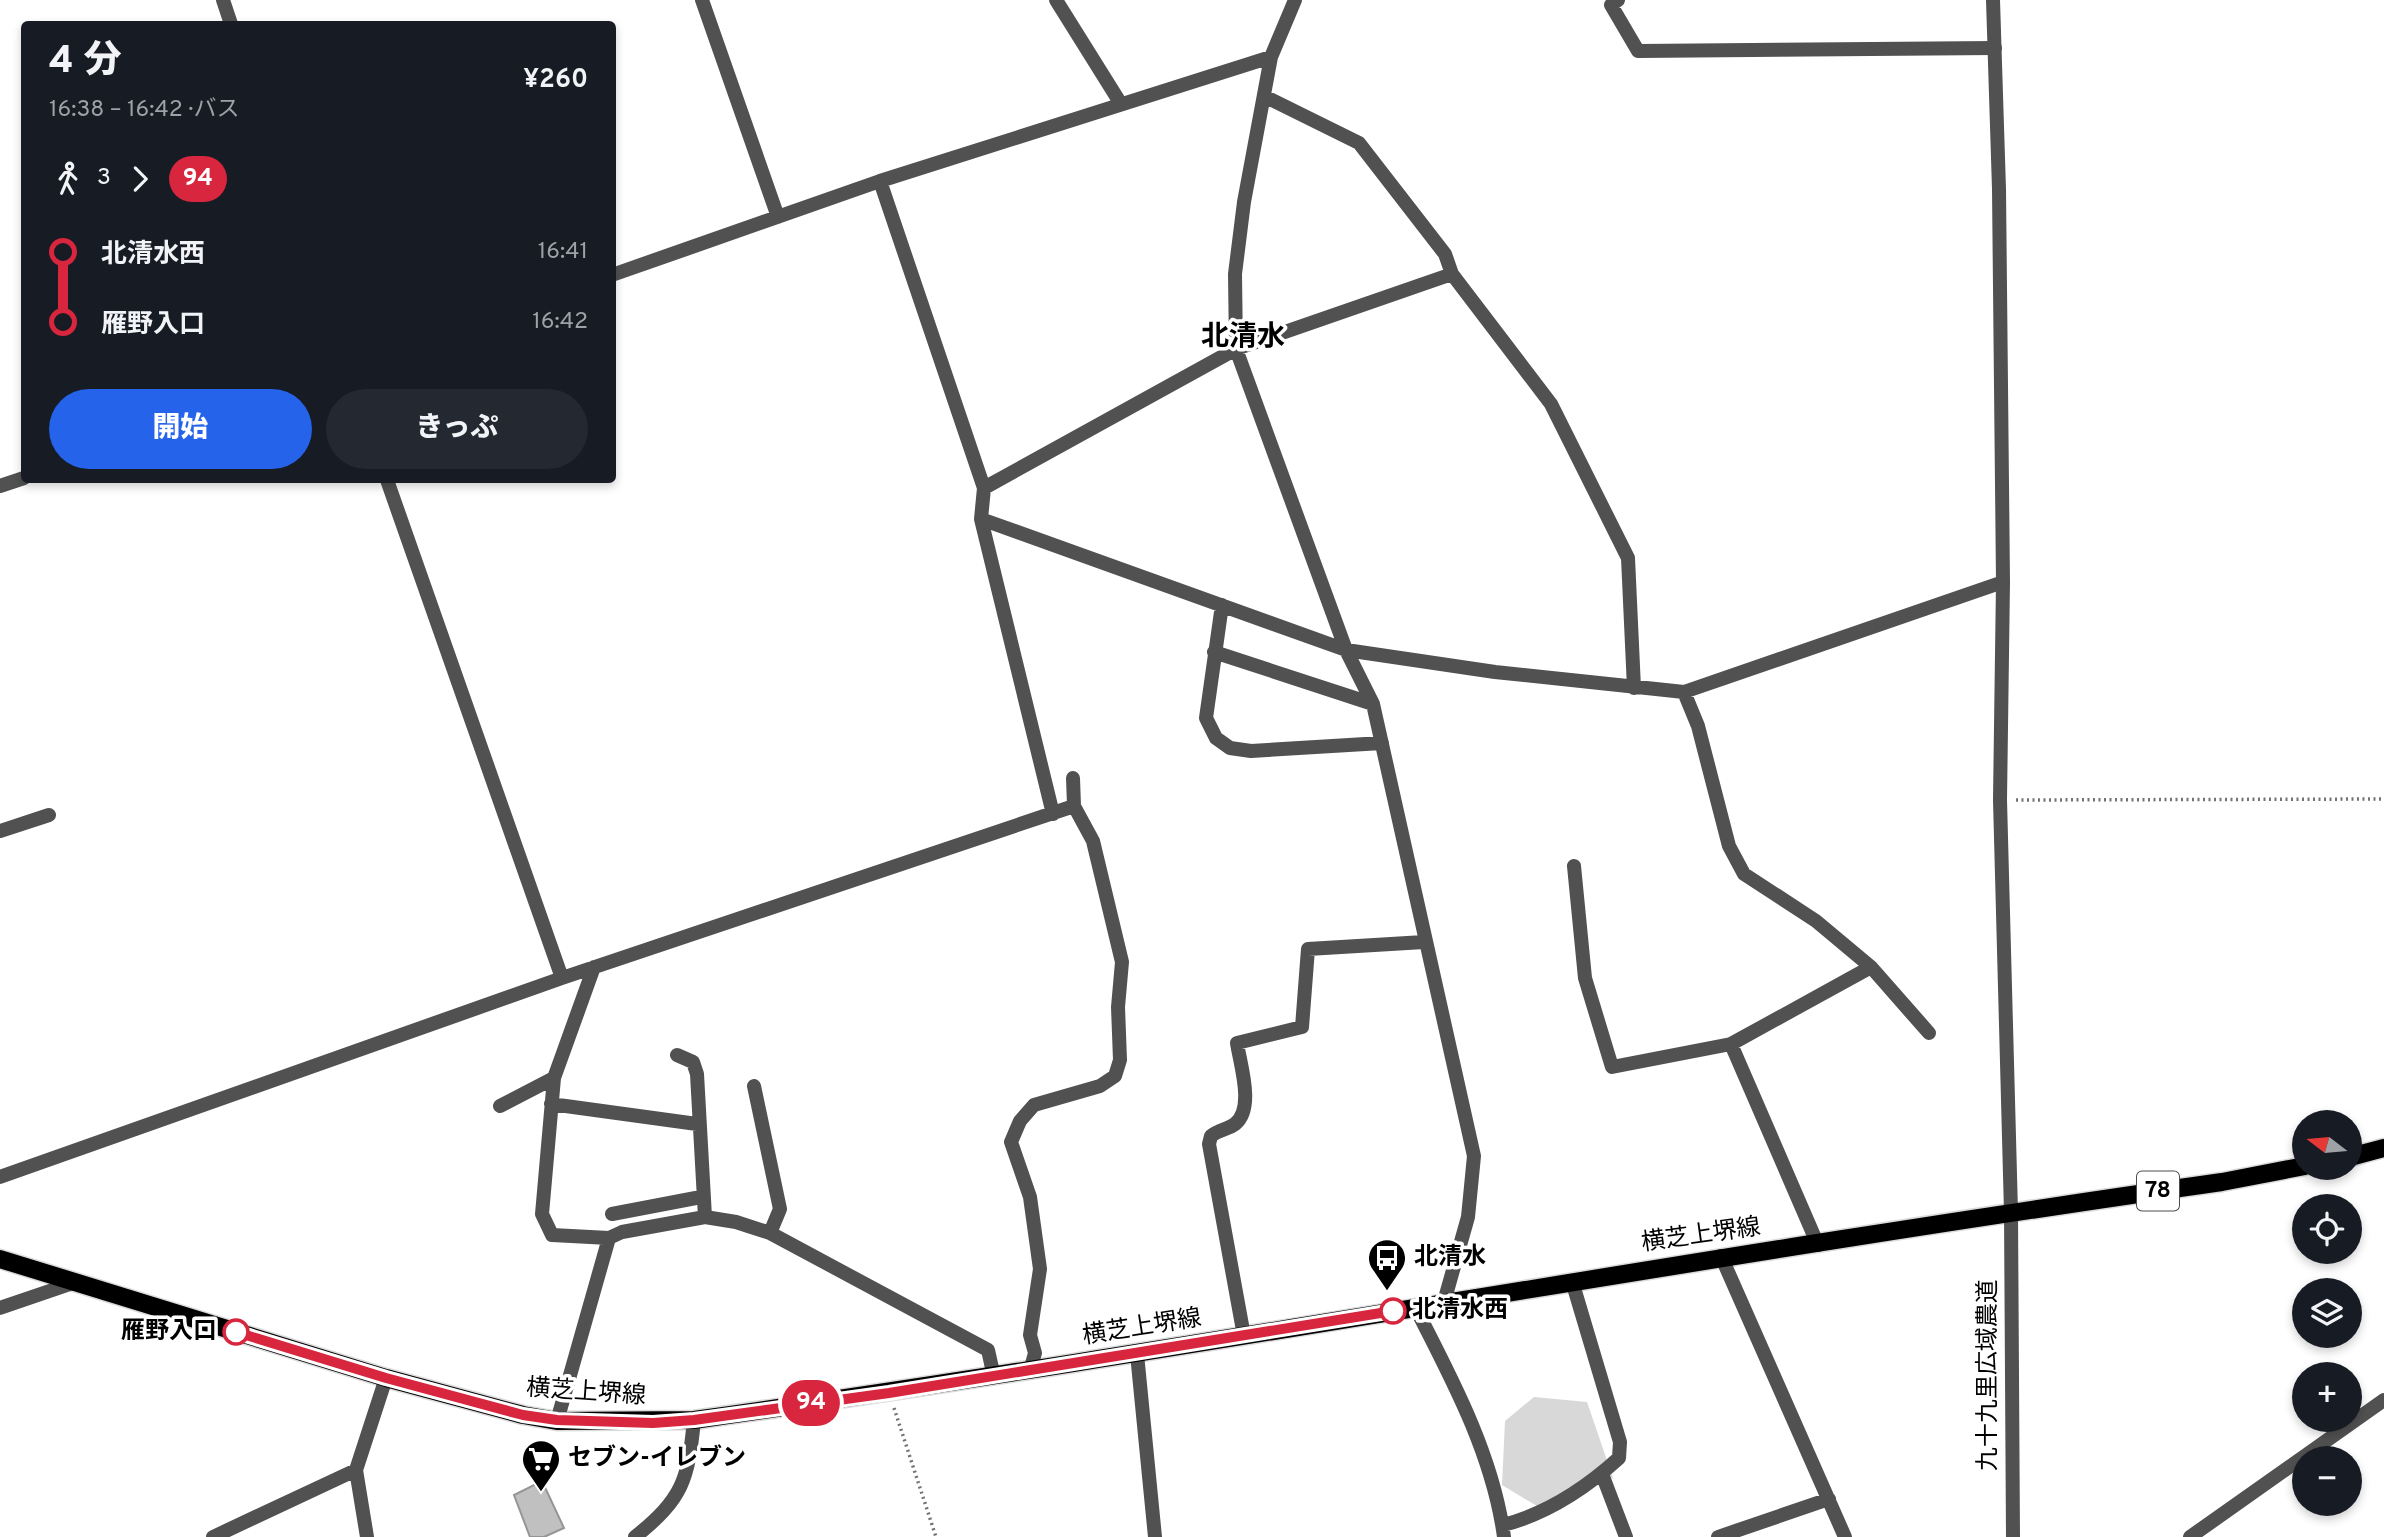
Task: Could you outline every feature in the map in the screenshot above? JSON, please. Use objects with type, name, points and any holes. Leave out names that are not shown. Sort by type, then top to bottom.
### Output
[{"type":"main road","points":[[2362,1154],[2384,1148]]},
{"type":"main road","name":"横芝上堺線","points":[[0,1259],[473,1403],[557,1420],[694,1420],[994,1377],[1721,1256],[1818,1245],[2011,1212],[2222,1182],[2292,1169]]},
{"type":"street","points":[[223,0],[230,21]]},
{"type":"street","points":[[702,0],[778,217]]},
{"type":"street","points":[[1056,0],[1121,104]]},
{"type":"street","points":[[1295,0],[1271,57],[1264,96],[1235,274],[1236,349],[1346,650],[1373,704],[1424,942],[1474,1156],[1468,1217],[1444,1301]]},
{"type":"street","points":[[1618,0],[1611,5],[1638,51],[1994,48]]},
{"type":"street","name":"九十九里広域農道","points":[[1993,0],[2003,582],[2000,800],[2011,1212],[2013,1537]]},
{"type":"street","points":[[616,274],[880,181],[1271,57]]},
{"type":"street","points":[[1264,96],[1359,144],[1445,254],[1452,274],[1551,404],[1628,558],[1634,688]]},
{"type":"street","points":[[880,181],[984,488],[981,519],[1053,814]]},
{"type":"street","points":[[984,488],[1236,349],[1452,274]]},
{"type":"street","points":[[0,486],[21,479]]},
{"type":"street","points":[[388,483],[562,978]]},
{"type":"street","points":[[981,519],[1346,650],[1634,688],[1684,692],[2003,582]]},
{"type":"street","points":[[1222,605],[1206,718],[1216,738],[1230,748],[1251,751],[1382,743]]},
{"type":"street","points":[[1214,652],[1373,704]]},
{"type":"street","points":[[1684,692],[1698,726],[1729,846],[1744,874],[1816,921],[1871,967],[1929,1033]]},
{"type":"street","points":[[1030,1371],[1035,1353],[1030,1335],[1040,1269],[1030,1197],[1011,1142],[1020,1121],[1034,1105],[1100,1086],[1115,1076],[1120,1060],[1118,1007],[1122,962],[1093,841],[1073,806],[1073,778]]},
{"type":"street","points":[[0,1177],[562,978],[1073,806]]},
{"type":"street","points":[[0,831],[49,815]]},
{"type":"street","points":[[1574,866],[1585,978],[1612,1067],[1731,1044],[1871,967]]},
{"type":"street","points":[[1244,1336],[1209,1144],[1211,1136],[1234,1125],[1241,1117],[1245,1102],[1237,1043],[1302,1027],[1308,949],[1424,942]]},
{"type":"street","points":[[594,967],[554,1078],[542,1214],[545,1226],[552,1235],[609,1238],[622,1232],[705,1217],[736,1222],[770,1233],[988,1350],[994,1377]]},
{"type":"street","points":[[1731,1044],[1818,1245]]},
{"type":"street","points":[[677,1055],[693,1062],[697,1074],[701,1197],[705,1217]]},
{"type":"street","points":[[500,1106],[554,1078]]},
{"type":"street","points":[[754,1086],[780,1209],[770,1233]]},
{"type":"street","points":[[551,1104],[697,1124]]},
{"type":"street","points":[[612,1214],[701,1197]]},
{"type":"street","points":[[557,1420],[609,1238]]},
{"type":"street","points":[[1721,1256],[1845,1537]]},
{"type":"street","points":[[1415,1307],[1484,1457],[1504,1531],[1602,1474],[1619,1458],[1620,1442],[1572,1281]]},
{"type":"street","points":[[0,1308],[76,1282]]},
{"type":"street","points":[[1137,1354],[1155,1537]]},
{"type":"street","points":[[367,1537],[356,1470],[386,1378]]},
{"type":"street","points":[[2190,1537],[2384,1400]]},
{"type":"street","points":[[635,1537],[675,1501],[685,1479],[694,1420]]},
{"type":"street","points":[[213,1537],[356,1470]]},
{"type":"street","points":[[1602,1474],[1626,1537]]},
{"type":"street","points":[[1717,1537],[1829,1499]]},
{"type":"path","points":[[2000,800],[2384,799]]},
{"type":"path","points":[[889,1393],[936,1537]]},
{"type":"shaded area","points":[[1534,1397],[1587,1402],[1613,1478],[1537,1506],[1502,1485],[1505,1421]]},
{"type":"building","points":[[542,1481],[564,1528],[544,1537],[530,1537],[514,1495]]},
{"type":"bus line","name":"94","points":[[236,1332],[386,1378],[523,1415],[557,1420],[653,1423],[694,1420],[889,1393],[1393,1311]]},
{"type":"place","name":"北清水","points":[[1387,1292]]},
{"type":"place","name":"北清水西","points":[[1393,1311]]},
{"type":"place","name":"雁野入口","points":[[236,1332]]},
{"type":"place","name":"セブン-イレブン","points":[[541,1493]]},
{"type":"district","name":"北清水","points":[[1243,338]]}]
